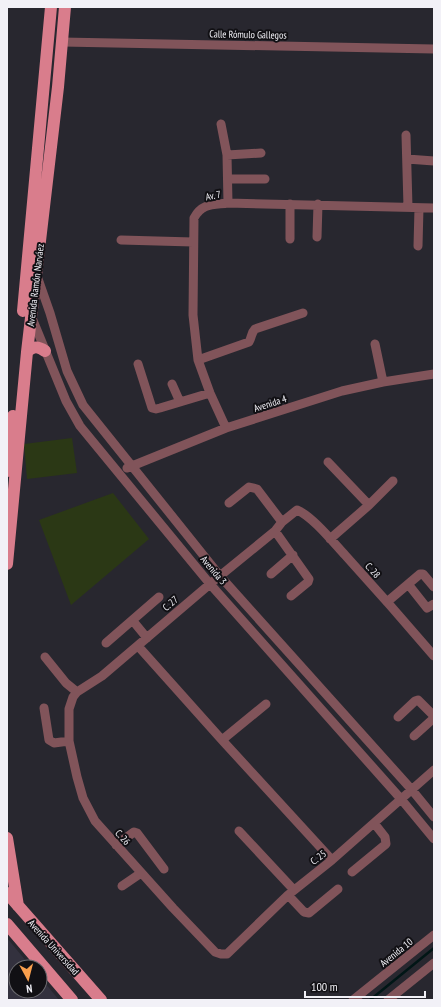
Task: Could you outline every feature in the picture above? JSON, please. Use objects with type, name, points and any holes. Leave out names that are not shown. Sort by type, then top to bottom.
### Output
[{"type":"main road","name":"Avenida Ramón Narváez","points":[[7,472],[26,286],[51,7]]},
{"type":"main road","name":"Avenida Ramón Narváez","points":[[7,564],[27,352],[58,87],[65,7]]},
{"type":"main road","points":[[27,352],[31,348],[35,347],[40,348],[44,352]]},
{"type":"main road","points":[[7,838],[18,907]]},
{"type":"main road","name":"Avenida Universidad","points":[[7,893],[101,1000]]},
{"type":"main road","name":"Avenida Universidad","points":[[7,924],[72,1000]]},
{"type":"street","name":"Calle Rómulo Gallegos","points":[[62,42],[434,49]]},
{"type":"street","points":[[221,124],[227,155],[228,203]]},
{"type":"street","points":[[406,135],[408,208]]},
{"type":"street","points":[[227,155],[261,153]]},
{"type":"street","points":[[407,159],[434,161]]},
{"type":"street","points":[[228,179],[265,179]]},
{"type":"street","name":"Av. 7","points":[[226,428],[210,393],[198,360],[192,315],[194,218],[199,210],[207,206],[228,203],[434,208]]},
{"type":"street","points":[[290,204],[290,238]]},
{"type":"street","points":[[317,237],[318,204]]},
{"type":"street","points":[[418,246],[419,208]]},
{"type":"street","points":[[121,240],[193,242]]},
{"type":"street","name":"Avenida 3","points":[[36,274],[50,312],[67,371],[83,405],[220,576],[412,790],[434,817]]},
{"type":"street","name":"Avenida 3","points":[[26,286],[31,316],[44,352],[66,401],[80,426],[210,584],[401,799],[434,839]]},
{"type":"street","points":[[198,360],[249,342],[252,331],[255,329],[302,313]]},
{"type":"street","points":[[375,344],[383,382]]},
{"type":"street","points":[[138,364],[152,408],[156,409],[210,393]]},
{"type":"street","name":"Avenida 4","points":[[119,473],[131,466],[226,428],[342,391],[383,382],[434,374]]},
{"type":"street","points":[[172,384],[180,402]]},
{"type":"street","points":[[328,462],[368,505]]},
{"type":"street","points":[[330,538],[393,481]]},
{"type":"street","points":[[230,503],[249,487],[257,489],[282,522]]},
{"type":"street","name":"C. 28","points":[[290,515],[297,510],[304,513],[330,538],[434,656]]},
{"type":"street","name":"C. 27","points":[[77,692],[102,676],[275,531],[290,515]]},
{"type":"street","points":[[275,531],[309,579],[308,582],[291,596]]},
{"type":"street","points":[[271,574],[293,555]]},
{"type":"street","points":[[388,602],[420,574],[423,574],[434,587]]},
{"type":"street","points":[[408,584],[427,608],[434,604]]},
{"type":"street","points":[[106,643],[159,597]]},
{"type":"street","points":[[133,621],[146,638]]},
{"type":"street","points":[[138,646],[332,860]]},
{"type":"street","points":[[45,657],[66,683],[77,692]]},
{"type":"street","name":"C. 26","points":[[77,692],[73,697],[69,709],[69,741],[83,798],[95,821],[141,873],[215,952]]},
{"type":"street","points":[[398,717],[418,700],[434,717],[414,736]]},
{"type":"street","points":[[222,740],[266,704]]},
{"type":"street","points":[[44,708],[49,740],[54,743],[69,741]]},
{"type":"street","name":"C. 25","points":[[215,952],[226,954],[291,892],[332,860],[434,770]]},
{"type":"street","points":[[352,872],[386,844],[385,837],[374,823]]},
{"type":"street","points":[[239,831],[291,892],[304,912],[309,913],[338,889]]},
{"type":"street","points":[[116,845],[134,832],[137,833],[164,869]]},
{"type":"street","points":[[122,886],[141,873]]},
{"type":"street","name":"Avenida 10","points":[[353,1000],[434,936]]},
{"type":"street","points":[[388,1000],[434,963]]},
{"type":"shaded area","points":[[7,938],[24,959],[8,959],[8,999],[48,999],[48,987],[59,1000],[7,1000]]},
{"type":"green space","points":[[72,438],[77,473],[27,479],[24,444]]},
{"type":"green space","points":[[113,493],[149,539],[71,605],[39,520]]},
{"type":"waterway","points":[[370,1000],[434,948]]}]
